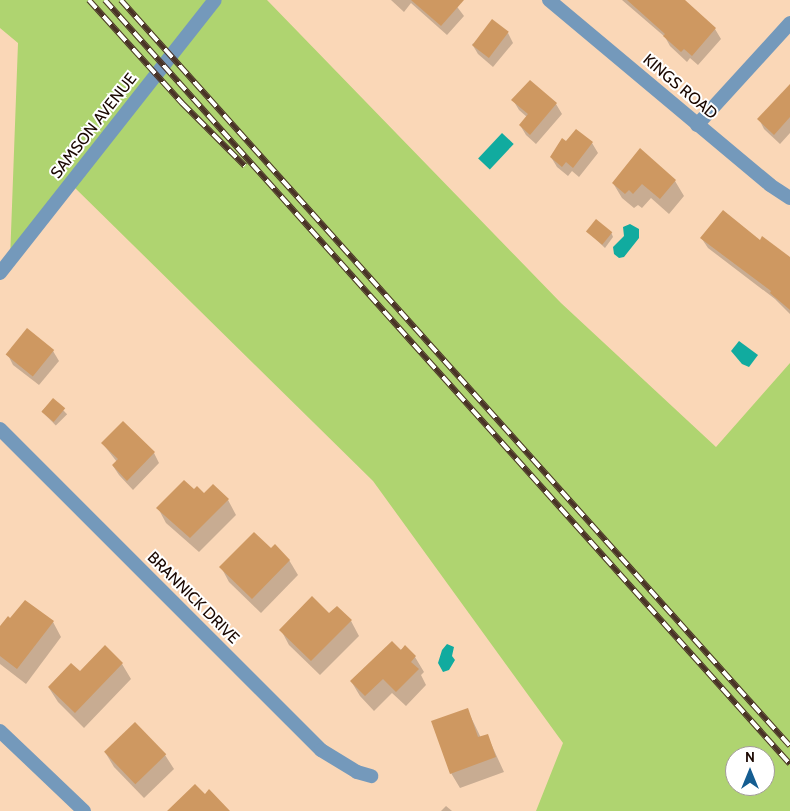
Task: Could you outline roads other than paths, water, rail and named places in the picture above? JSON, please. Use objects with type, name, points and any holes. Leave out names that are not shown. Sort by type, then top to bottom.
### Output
[{"type":"street","name":"SAMSON AVENUE","points":[[0,273],[215,0]]},
{"type":"street","name":"KINGS ROAD","points":[[549,0],[770,185],[790,198]]},
{"type":"street","points":[[697,124],[790,23]]},
{"type":"street","name":"BRANNICK DRIVE","points":[[0,429],[321,750],[357,772],[371,776]]},
{"type":"street","points":[[0,731],[84,811]]},
{"type":"water","points":[[502,133],[514,144],[490,170],[478,159]]},
{"type":"water","points":[[630,224],[639,229],[639,238],[624,257],[619,258],[614,254],[613,247],[624,236],[623,227]]},
{"type":"water","points":[[739,341],[758,355],[749,367],[742,364],[731,351]]},
{"type":"water","points":[[447,644],[454,647],[452,656],[455,660],[449,670],[443,672],[438,663],[442,650]]},
{"type":"railway","points":[[89,0],[182,103],[245,166]]},
{"type":"railway","points":[[105,0],[790,764]]},
{"type":"railway","points":[[121,0],[790,746]]}]
